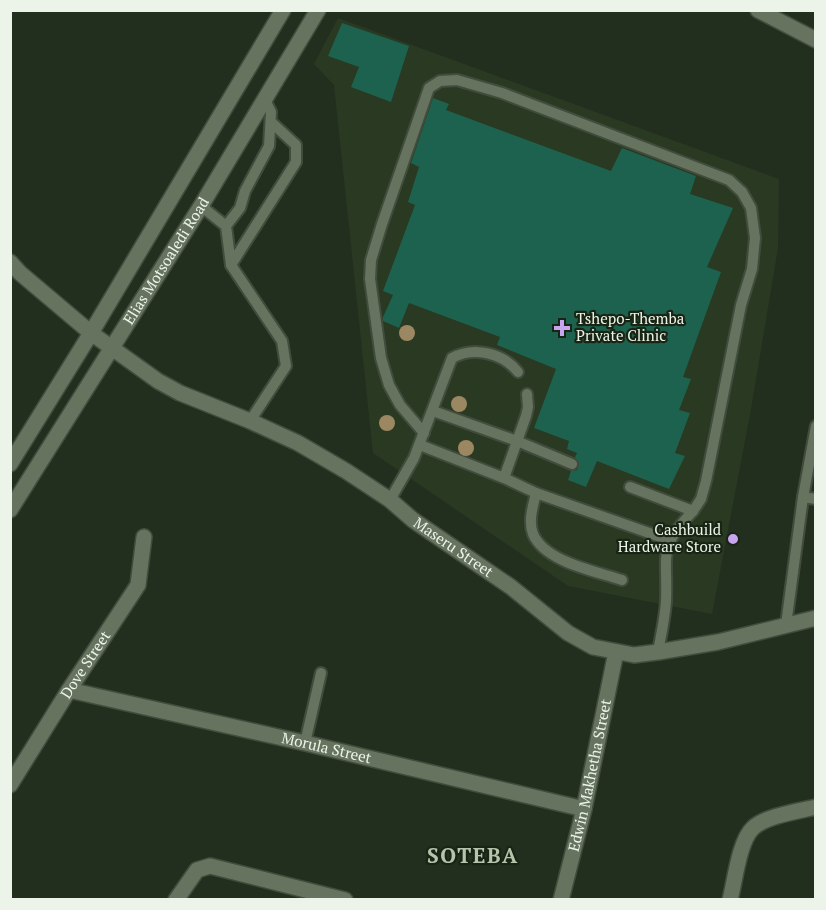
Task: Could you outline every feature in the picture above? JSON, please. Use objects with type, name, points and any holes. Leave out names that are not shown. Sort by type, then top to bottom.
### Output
[{"type":"street","name":"Elias Motsoaledi Road","points":[[10,464],[91,333],[283,10]]},
{"type":"street","name":"Elias Motsoaledi Road","points":[[10,510],[201,206],[318,10]]},
{"type":"street","points":[[758,10],[816,40]]},
{"type":"street","name":"Maseru Street","points":[[10,262],[91,333],[158,381],[180,393],[250,421],[311,451],[390,500],[413,520],[511,587],[568,633],[593,647],[634,655],[658,652],[718,642],[816,618]]},
{"type":"street","name":"Dove Street","points":[[10,785],[138,585],[144,537]]},
{"type":"street","name":"Edwin Makhetha Street","points":[[561,900],[584,809],[616,652]]},
{"type":"street","name":"Morula Street","points":[[69,690],[584,809]]},
{"type":"street","points":[[730,900],[743,844],[754,826],[780,816],[816,807]]},
{"type":"street","points":[[176,900],[196,870],[210,866],[345,900]]},
{"type":"lane","points":[[424,433],[400,405],[389,385],[381,358],[370,279],[371,260],[401,165],[429,88],[440,81],[457,80],[502,93],[729,180],[742,192],[750,208],[755,238],[752,269],[741,305],[706,481],[693,512],[669,540],[665,560],[666,601],[658,652]]},
{"type":"lane","points":[[226,226],[240,208],[245,191],[269,146],[271,112],[265,100]]},
{"type":"lane","points":[[231,265],[296,162],[296,145],[271,122]]},
{"type":"lane","points":[[201,206],[226,226],[231,265],[282,341],[286,366],[250,421]]},
{"type":"lane","points":[[390,500],[420,445],[452,358],[464,352],[488,353],[510,362],[518,372]]},
{"type":"lane","points":[[504,478],[526,416],[527,394]]},
{"type":"lane","points":[[433,411],[517,441],[572,464]]},
{"type":"lane","points":[[786,625],[816,426]]},
{"type":"lane","points":[[420,445],[536,493],[669,540]]},
{"type":"lane","points":[[630,487],[693,512]]},
{"type":"lane","points":[[536,493],[531,515],[532,533],[541,548],[557,558],[622,580]]},
{"type":"lane","points":[[804,496],[816,499]]},
{"type":"lane","points":[[305,743],[321,673]]},
{"type":"shaded area","name":"Tshepo-Themba Private Clinic","points":[[338,18],[779,179],[778,248],[751,409],[712,614],[568,586],[373,453],[334,85],[314,64]]},
{"type":"building","points":[[342,23],[409,46],[391,102],[351,87],[359,67],[328,56]]},
{"type":"building","points":[[433,98],[449,104],[446,110],[611,171],[622,148],[696,176],[690,194],[733,208],[707,267],[721,272],[683,377],[691,379],[679,410],[690,413],[675,453],[685,456],[669,489],[597,461],[586,487],[568,480],[571,471],[577,470],[579,464],[575,457],[577,453],[567,449],[569,441],[534,428],[556,369],[497,345],[500,337],[409,303],[399,328],[383,321],[393,295],[383,291],[415,205],[408,202],[419,167],[411,163]]},
{"type":"place","name":"Tshepo-Themba Private Clinic","points":[[562,328]]},
{"type":"place","name":"Cashbuild Hardware Store","points":[[733,539]]},
{"type":"district","name":"SOTEBA","points":[[473,856]]}]
